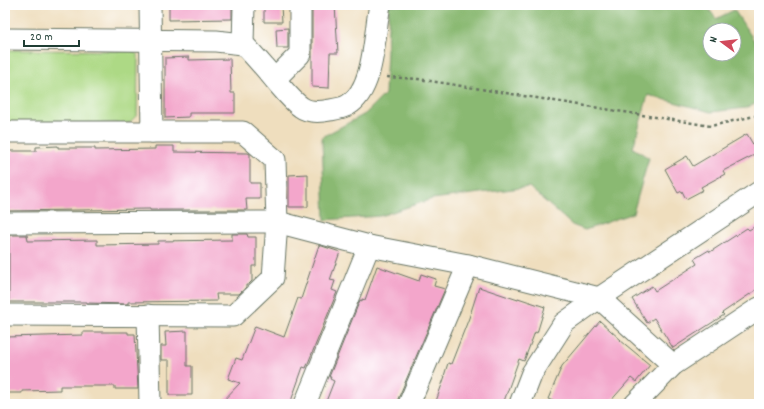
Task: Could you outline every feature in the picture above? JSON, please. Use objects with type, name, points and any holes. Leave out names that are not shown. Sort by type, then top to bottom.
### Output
[{"type":"street","points":[[150,5],[152,132]]},
{"type":"street","points":[[242,44],[244,5]]},
{"type":"street","points":[[275,79],[300,54],[300,5]]},
{"type":"street","points":[[5,39],[216,40],[242,44],[301,108],[313,112],[336,109],[348,105],[356,98],[368,76],[380,5]]},
{"type":"street","points":[[5,132],[243,132],[275,160],[278,222],[273,278],[233,316],[5,315]]},
{"type":"street","points":[[520,404],[532,373],[564,323],[599,298],[759,192]]},
{"type":"street","points":[[5,223],[278,222],[369,246],[468,265],[599,298],[673,364]]},
{"type":"street","points":[[305,404],[369,246]]},
{"type":"street","points":[[409,404],[468,265]]},
{"type":"street","points":[[635,404],[673,364],[759,308]]},
{"type":"street","points":[[148,315],[150,404]]},
{"type":"path","points":[[368,76],[418,79],[711,126],[759,115]]},
{"type":"green space","points":[[389,5],[706,5],[716,19],[734,10],[742,22],[702,22],[702,62],[742,62],[742,22],[759,48],[759,102],[746,108],[711,112],[648,95],[633,148],[649,158],[633,213],[585,230],[572,225],[529,187],[432,199],[380,216],[325,220],[322,137],[365,114],[385,94]]},
{"type":"green space","points":[[9,50],[132,51],[138,55],[137,115],[129,123],[14,124],[5,117],[5,56]]},
{"type":"building","points":[[169,5],[232,5],[232,19],[169,20]]},
{"type":"building","points":[[264,5],[281,5],[282,22],[264,22]]},
{"type":"building","points":[[312,5],[335,5],[338,53],[330,53],[329,88],[312,87]]},
{"type":"building","points":[[288,28],[288,48],[277,48],[276,29]]},
{"type":"building","points":[[189,57],[189,60],[230,59],[231,93],[235,93],[235,113],[189,113],[189,117],[165,118],[165,58]]},
{"type":"building","points":[[747,134],[758,153],[723,171],[725,174],[701,187],[703,190],[686,199],[682,191],[678,193],[665,169],[687,156],[693,166]]},
{"type":"building","points":[[58,146],[58,148],[95,148],[95,150],[155,149],[155,146],[174,146],[174,152],[248,153],[250,154],[250,183],[260,183],[260,199],[246,199],[247,210],[150,209],[5,211],[5,151],[36,151],[36,147]]},
{"type":"building","points":[[308,174],[308,207],[289,207],[289,175]]},
{"type":"building","points":[[759,224],[759,288],[722,313],[724,315],[673,348],[654,318],[647,323],[632,299],[652,286],[655,291],[697,264],[694,259],[709,250],[710,252],[747,228],[749,230]]},
{"type":"building","points":[[232,234],[247,234],[248,237],[256,237],[256,266],[252,266],[252,281],[246,285],[246,287],[239,294],[216,294],[217,301],[128,302],[128,304],[87,302],[9,302],[9,235],[27,235],[28,241],[97,240],[97,245],[158,244],[158,241],[232,240]]},
{"type":"building","points":[[319,245],[340,252],[330,280],[335,281],[332,290],[337,292],[306,368],[303,367],[290,404],[220,404],[240,383],[228,379],[236,358],[242,360],[255,326],[284,337],[298,298],[301,299]]},
{"type":"building","points":[[377,266],[419,281],[421,274],[436,279],[434,286],[445,289],[397,404],[325,404],[334,381],[330,379],[331,377],[329,377],[360,300],[365,300]]},
{"type":"building","points":[[479,287],[545,307],[537,333],[535,332],[524,361],[519,359],[503,404],[435,404],[448,363],[451,364]]},
{"type":"building","points":[[600,321],[650,365],[636,382],[631,378],[608,404],[560,404],[548,399],[562,366]]},
{"type":"building","points":[[187,331],[187,366],[192,366],[192,395],[169,395],[169,360],[161,360],[161,346],[166,346],[165,332]]},
{"type":"building","points":[[83,332],[128,332],[128,334],[135,334],[138,389],[115,389],[115,386],[60,386],[60,390],[5,393],[5,337],[83,335]]}]
